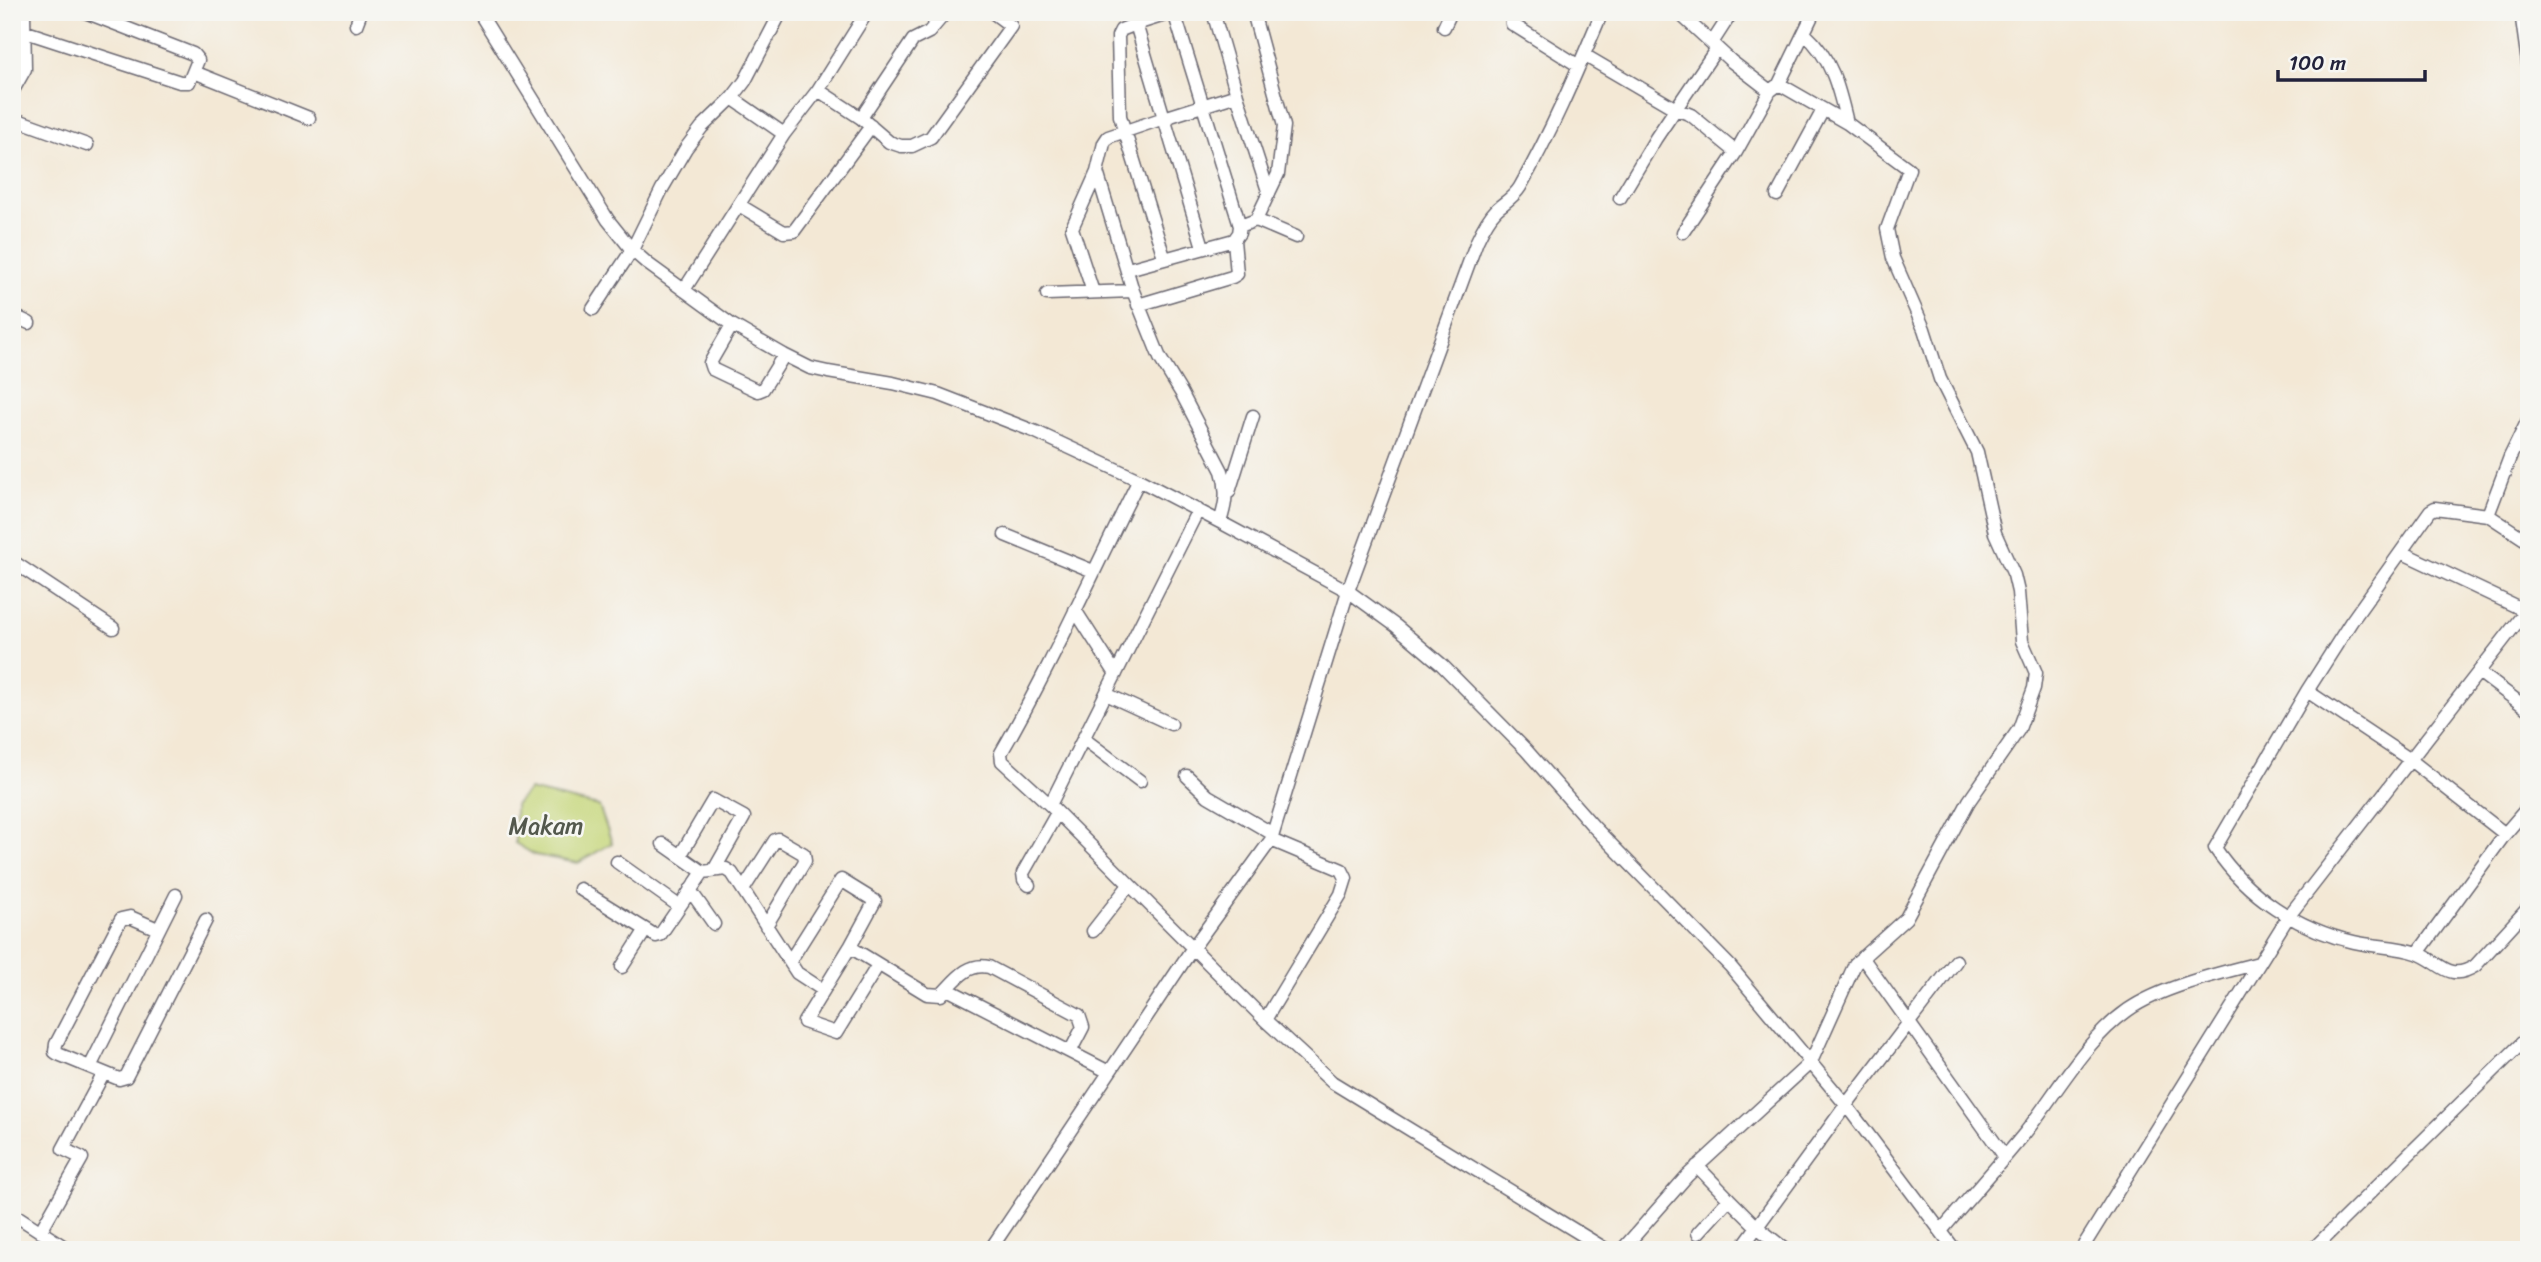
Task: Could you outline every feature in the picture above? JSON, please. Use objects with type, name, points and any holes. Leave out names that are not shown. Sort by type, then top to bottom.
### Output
[{"type":"street","points":[[12,92],[25,69],[24,12]]},
{"type":"street","points":[[26,32],[184,84],[189,82],[198,60],[194,54],[85,12]]},
{"type":"street","points":[[356,25],[361,12]]},
{"type":"street","points":[[479,12],[608,220],[632,250],[732,325],[810,368],[938,394],[1036,432],[1198,510],[1348,591],[1396,626],[1442,665],[1498,722],[1594,827],[1730,966],[1846,1105],[1955,1250]]},
{"type":"street","points":[[593,309],[632,250],[686,148],[745,81],[781,12]]},
{"type":"street","points":[[684,290],[784,134],[818,90],[867,12]]},
{"type":"street","points":[[739,205],[784,232],[794,231],[866,122],[914,40],[929,32],[946,12]]},
{"type":"street","points":[[818,90],[866,122],[889,142],[912,146],[931,136],[1011,26],[992,12]]},
{"type":"street","points":[[1128,269],[1234,240],[1239,233],[1240,226],[1174,12],[1121,30],[1118,36],[1118,106],[1164,257]]},
{"type":"street","points":[[1213,12],[1269,194]]},
{"type":"street","points":[[1240,226],[1256,220],[1278,174],[1284,126],[1253,12]]},
{"type":"street","points":[[1444,27],[1451,12]]},
{"type":"street","points":[[1516,12],[1512,24],[1676,110],[1691,115],[1736,152]]},
{"type":"street","points":[[990,1250],[1192,949],[1272,837],[1348,591],[1477,241],[1495,211],[1517,191],[1602,12]]},
{"type":"street","points":[[1622,1250],[1697,1166],[1811,1062],[1851,971],[1862,957],[1906,918],[1969,801],[2019,729],[2034,688],[2036,673],[2022,641],[2014,575],[1996,533],[1977,452],[1940,380],[1924,330],[1887,240],[1887,229],[1909,169],[1847,123],[1774,88],[1714,46],[1678,12]]},
{"type":"street","points":[[1620,198],[1676,110],[1732,12]]},
{"type":"street","points":[[1683,232],[1736,152],[1805,34],[1814,12]]},
{"type":"street","points":[[2521,12],[2529,70]]},
{"type":"street","points":[[1136,24],[1203,247]]},
{"type":"street","points":[[1805,34],[1817,44],[1829,62],[1838,85],[1847,123]]},
{"type":"street","points":[[194,72],[309,118]]},
{"type":"street","points":[[1093,292],[1072,228],[1097,172],[1108,137],[1237,95]]},
{"type":"street","points":[[732,98],[784,134]]},
{"type":"street","points":[[1777,195],[1823,110]]},
{"type":"street","points":[[12,118],[87,145]]},
{"type":"street","points":[[1097,172],[1138,305],[1160,358],[1222,471],[1226,483],[1226,501]]},
{"type":"street","points":[[1256,220],[1296,237]]},
{"type":"street","points":[[1138,305],[1237,274],[1234,240]]},
{"type":"street","points":[[1047,294],[1133,291]]},
{"type":"street","points":[[12,315],[29,323]]},
{"type":"street","points":[[732,325],[710,363],[712,369],[758,391],[763,389],[784,355]]},
{"type":"street","points":[[1220,522],[1253,416]]},
{"type":"street","points":[[2488,515],[2510,457],[2529,418]]},
{"type":"street","points":[[1139,480],[1040,685],[1000,757],[1192,949],[1342,1090],[1607,1250]]},
{"type":"street","points":[[2529,542],[2488,515],[2435,508],[2422,519],[2307,691],[2215,848],[2255,893],[2288,918],[2352,942],[2418,953],[2453,973],[2465,972],[2484,957],[2529,907]]},
{"type":"street","points":[[1029,885],[1024,880],[1023,873],[1084,739],[1198,510]]},
{"type":"street","points":[[1005,535],[1093,571]]},
{"type":"street","points":[[2081,1250],[2288,918],[2527,609],[2401,552]]},
{"type":"street","points":[[12,561],[113,628]]},
{"type":"street","points":[[1074,610],[1116,674]]},
{"type":"street","points":[[2479,672],[2529,710]]},
{"type":"street","points":[[2307,691],[2409,759],[2505,834]]},
{"type":"street","points":[[1106,694],[1171,724]]},
{"type":"street","points":[[1084,739],[1140,781]]},
{"type":"street","points":[[1187,776],[1208,796],[1272,837],[1342,870],[1346,878],[1341,894],[1265,1020]]},
{"type":"street","points":[[580,889],[645,931],[660,935],[678,906],[708,871],[744,817],[713,800],[680,856]]},
{"type":"street","points":[[2418,953],[2505,834],[2529,806]]},
{"type":"street","points":[[743,891],[775,840],[778,839],[804,854],[805,861],[766,926]]},
{"type":"street","points":[[663,844],[708,871],[722,868],[729,871],[790,961],[807,982],[823,990]]},
{"type":"street","points":[[617,862],[678,906]]},
{"type":"street","points":[[790,961],[841,880],[875,901],[804,1022],[836,1033],[878,965]]},
{"type":"street","points":[[1093,931],[1129,885]]},
{"type":"street","points":[[690,890],[714,923]]},
{"type":"street","points":[[90,1067],[176,895]]},
{"type":"street","points":[[153,927],[130,917],[121,919],[56,1044],[58,1054],[119,1079],[127,1077],[206,920]]},
{"type":"street","points":[[622,967],[645,931]]},
{"type":"street","points":[[850,947],[927,994],[941,995],[960,975],[974,966],[989,967],[1079,1015],[1083,1027],[1070,1052]]},
{"type":"street","points":[[1862,957],[2005,1157]]},
{"type":"street","points":[[1740,1250],[1956,961]]},
{"type":"street","points":[[1941,1231],[2005,1157],[2077,1062],[2109,1025],[2130,1009],[2195,981],[2259,963]]},
{"type":"street","points":[[947,989],[1109,1072]]},
{"type":"street","points":[[2312,1250],[2529,1036]]},
{"type":"street","points":[[40,1232],[82,1158],[64,1149],[104,1073]]},
{"type":"street","points":[[1697,1166],[1757,1227],[1786,1250]]},
{"type":"street","points":[[1698,1233],[1729,1199]]},
{"type":"street","points":[[12,1213],[69,1250]]},
{"type":"green space","name":"Makam","points":[[529,790],[599,806],[612,843],[578,863],[535,855],[515,843],[515,805]]}]
